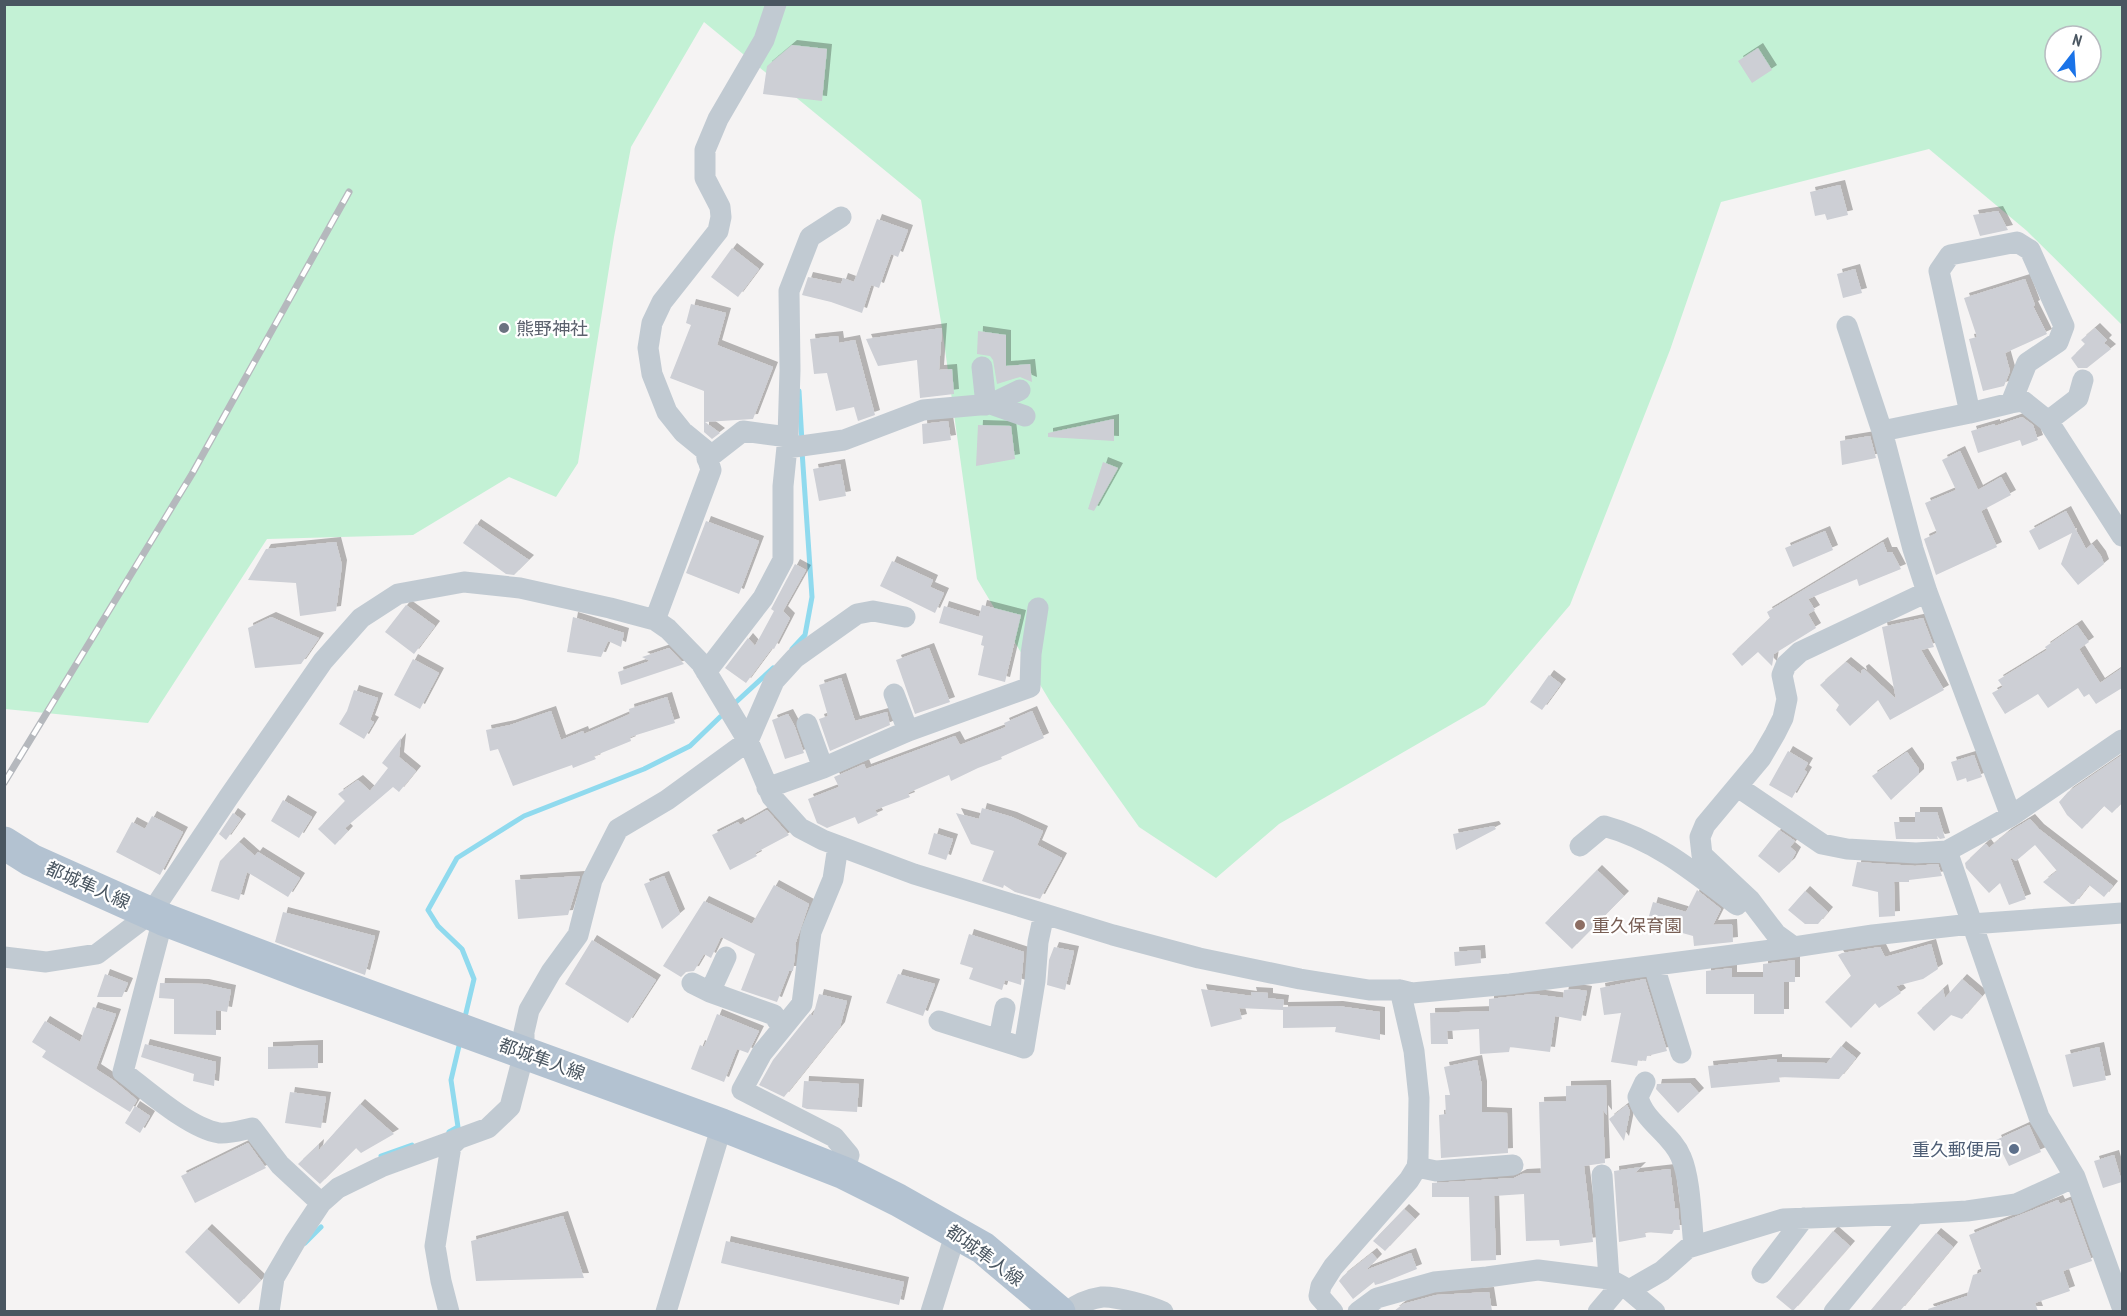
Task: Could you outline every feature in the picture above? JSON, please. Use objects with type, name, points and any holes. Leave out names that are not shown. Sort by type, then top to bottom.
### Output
[{"type":"main road","name":"都城隼人線","points":[[4,843],[31,860],[157,916],[722,1125],[844,1173],[898,1200],[983,1248],[1059,1311]]},
{"type":"street","points":[[655,620],[711,470],[705,450],[683,432],[667,412],[652,374],[648,348],[652,323],[662,302],[718,231],[721,217],[720,207],[705,178],[705,150],[718,120],[764,40],[776,4]]},
{"type":"street","points":[[706,672],[763,598],[783,560],[783,486],[795,444],[789,291],[810,237],[841,217]]},
{"type":"street","points":[[1970,413],[1939,271],[1950,255],[2017,242],[2030,250],[2064,326],[2058,342],[2027,363],[2011,403]]},
{"type":"street","points":[[1847,326],[1882,431],[1913,549],[1927,592],[2011,816]]},
{"type":"street","points":[[982,367],[989,405]]},
{"type":"street","points":[[2048,421],[2078,398],[2083,380]]},
{"type":"street","points":[[989,405],[1020,390]]},
{"type":"street","points":[[1882,431],[2023,401],[2048,421],[2122,536]]},
{"type":"street","points":[[707,459],[743,431],[795,444],[844,440],[922,410],[989,405],[1025,416]]},
{"type":"street","points":[[321,1203],[280,1165],[252,1128],[222,1134],[206,1129],[169,1108],[123,1072],[157,916],[228,798],[323,661],[362,618],[398,594],[464,582],[520,588],[655,620],[687,647],[706,672],[748,741],[772,797],[800,828],[838,846],[914,874],[1113,935],[1222,963],[1300,979],[1370,990],[1400,990],[1412,993],[1500,985],[1654,966],[1873,935],[1971,924],[2122,914]]},
{"type":"street","points":[[1776,934],[1750,900],[1701,855],[1700,837],[1705,825],[1761,758],[1783,718],[1787,699],[1782,675],[1786,665],[1800,652],[1927,592]]},
{"type":"street","points":[[767,788],[823,768],[908,731],[1030,687],[1031,654],[1038,608]]},
{"type":"street","points":[[269,1311],[274,1278],[321,1203],[338,1188],[381,1167],[488,1128],[510,1107],[524,1053],[524,1032],[529,1010],[551,972],[578,935],[592,880],[618,829],[667,800],[748,741],[774,681],[795,658],[857,614],[873,611],[905,616]]},
{"type":"street","points":[[894,694],[908,731]]},
{"type":"street","points":[[807,724],[823,768]]},
{"type":"street","points":[[1738,788],[1822,844],[1847,849],[1916,853],[1947,851],[2011,816],[2122,740]]},
{"type":"street","points":[[1580,846],[1604,826],[1627,832],[1672,855],[1794,947]]},
{"type":"street","points":[[838,846],[833,879],[811,932],[802,1004],[762,1053],[742,1090],[834,1137],[849,1155],[844,1173]]},
{"type":"street","points":[[1947,851],[2038,1117],[2075,1177],[2122,1307]]},
{"type":"street","points":[[939,1021],[1024,1048],[1035,981],[1038,942],[1044,914]]},
{"type":"street","points":[[4,957],[46,962],[97,954],[157,916]]},
{"type":"street","points":[[726,957],[701,987],[774,1015],[782,1028]]},
{"type":"street","points":[[1654,966],[1681,1053]]},
{"type":"street","points":[[1333,1311],[1319,1296],[1321,1286],[1334,1267],[1409,1180],[1417,1167],[1419,1098],[1414,1051],[1400,990]]},
{"type":"street","points":[[999,1039],[1005,1008]]},
{"type":"street","points":[[1645,1082],[1638,1097],[1640,1107],[1674,1145],[1681,1157],[1686,1174],[1694,1246]]},
{"type":"street","points":[[666,1311],[722,1125]]},
{"type":"street","points":[[449,1311],[435,1246],[451,1146],[457,1140]]},
{"type":"street","points":[[1417,1167],[1436,1171],[1512,1165]]},
{"type":"street","points":[[1602,1175],[1619,1285]]},
{"type":"street","points":[[1598,1311],[1619,1285],[1662,1271],[1688,1248],[1783,1219],[1966,1211],[2016,1204],[2075,1177]]},
{"type":"street","points":[[1834,1311],[1915,1214]]},
{"type":"street","points":[[1762,1274],[1804,1218]]},
{"type":"street","points":[[931,1311],[956,1232]]},
{"type":"street","points":[[1358,1311],[1377,1298],[1434,1282],[1538,1270],[1619,1285],[1655,1311]]},
{"type":"street","points":[[1066,1311],[1078,1303],[1104,1297],[1163,1311]]},
{"type":"green space","points":[[4,5],[2122,5],[2122,325],[2027,231],[1929,149],[1721,202],[1670,350],[1570,605],[1485,705],[1279,824],[1216,878],[1139,827],[1051,703],[977,579],[942,328],[921,200],[704,22],[631,147],[614,237],[578,463],[556,497],[509,477],[413,535],[267,539],[148,723],[5,709]]},
{"type":"building","points":[[792,45],[827,49],[822,101],[763,94],[767,66]]},
{"type":"building","points":[[1758,48],[1772,70],[1752,83],[1738,61]]},
{"type":"building","points":[[1840,185],[1848,215],[1827,220],[1825,214],[1815,216],[1810,192]]},
{"type":"building","points":[[1998,211],[2008,230],[1980,236],[1973,215]]},
{"type":"building","points":[[877,219],[908,230],[898,257],[891,254],[879,288],[871,285],[862,313],[802,295],[808,277],[841,284],[843,278],[854,282]]},
{"type":"building","points":[[732,248],[759,269],[738,297],[711,277]]},
{"type":"building","points":[[1855,269],[1862,293],[1843,298],[1837,274]]},
{"type":"building","points":[[2025,279],[2035,305],[2033,306],[2047,334],[2005,353],[2010,371],[2004,386],[1983,391],[1969,339],[1977,337],[1964,298]]},
{"type":"building","points":[[691,304],[726,313],[717,345],[773,367],[753,419],[705,422],[720,433],[712,439],[704,432],[704,391],[670,378],[691,325],[686,323]]},
{"type":"building","points":[[942,328],[939,370],[952,369],[954,394],[920,398],[917,360],[878,366],[866,339]]},
{"type":"building","points":[[2095,328],[2107,340],[2104,343],[2111,349],[2087,368],[2078,368],[2071,358],[2085,344],[2081,340]]},
{"type":"building","points":[[978,331],[1006,335],[1006,366],[1030,364],[1032,382],[1020,377],[997,384],[993,360],[990,356],[977,354]]},
{"type":"building","points":[[838,336],[839,343],[855,340],[875,415],[858,421],[854,407],[836,411],[827,373],[814,374],[810,339]]},
{"type":"building","points":[[2022,417],[2033,425],[2038,440],[2022,446],[2020,440],[1978,453],[1971,431]]},
{"type":"building","points":[[1114,419],[1114,441],[1048,437],[1048,433]]},
{"type":"building","points":[[948,421],[951,440],[923,444],[922,424]]},
{"type":"building","points":[[978,425],[1011,426],[1015,459],[976,466]]},
{"type":"building","points":[[1870,436],[1876,458],[1842,465],[1840,441]]},
{"type":"building","points":[[1960,451],[1978,490],[2001,477],[2011,495],[1981,511],[1997,547],[1936,575],[1924,539],[1937,533],[1925,503],[1956,490],[1942,460]]},
{"type":"building","points":[[1103,462],[1118,468],[1094,511],[1088,509]]},
{"type":"building","points":[[840,464],[846,496],[819,501],[813,469]]},
{"type":"building","points":[[2066,511],[2086,549],[2092,544],[2104,564],[2078,585],[2061,564],[2072,533],[2039,550],[2029,531]]},
{"type":"building","points":[[706,521],[759,541],[739,594],[686,573]]},
{"type":"building","points":[[476,524],[529,560],[514,575],[506,574],[463,543]]},
{"type":"building","points":[[1825,531],[1833,550],[1793,567],[1785,548]]},
{"type":"building","points":[[336,542],[342,565],[336,611],[300,616],[296,583],[248,580],[266,549]]},
{"type":"building","points":[[1883,542],[1887,552],[1892,552],[1901,569],[1859,586],[1857,579],[1808,599],[1815,610],[1808,614],[1816,628],[1774,654],[1772,666],[1758,652],[1742,666],[1732,654],[1770,618],[1767,612]]},
{"type":"building","points":[[892,561],[933,580],[930,587],[944,593],[935,613],[880,586]]},
{"type":"building","points":[[795,564],[806,570],[783,611],[790,618],[774,649],[772,648],[746,683],[725,668],[748,638],[755,646],[774,611],[771,609]]},
{"type":"building","points":[[406,605],[435,626],[414,654],[385,632]]},
{"type":"building","points":[[982,605],[1021,615],[1005,682],[978,675],[984,646],[981,645],[983,636],[939,623],[944,606],[979,617]]},
{"type":"building","points":[[271,617],[319,638],[301,664],[255,668],[248,628]]},
{"type":"building","points":[[573,617],[624,633],[621,647],[608,641],[601,657],[567,652]]},
{"type":"building","points":[[1923,618],[1934,647],[1921,650],[1944,690],[1890,720],[1878,700],[1850,726],[1836,710],[1839,705],[1820,685],[1846,662],[1862,675],[1861,671],[1864,669],[1896,699],[1882,627]]},
{"type":"building","points":[[2077,625],[2089,642],[2079,649],[2100,683],[2122,668],[2122,688],[2096,704],[2089,694],[2084,697],[2078,688],[2048,708],[2038,694],[2005,714],[1992,693],[2003,687],[1998,680],[2047,650],[2045,647]]},
{"type":"building","points":[[669,648],[684,664],[621,685],[618,672],[650,661],[642,657]]},
{"type":"building","points":[[929,648],[950,702],[915,714],[896,660]]},
{"type":"building","points":[[413,659],[439,673],[420,709],[394,695]]},
{"type":"building","points":[[1549,675],[1561,684],[1542,710],[1530,702]]},
{"type":"building","points":[[841,678],[855,721],[887,712],[890,725],[830,751],[819,719],[828,716],[819,685]]},
{"type":"building","points":[[354,690],[378,698],[370,720],[374,722],[364,739],[339,724],[347,711]]},
{"type":"building","points":[[667,697],[675,723],[630,737],[631,741],[594,756],[596,759],[573,768],[572,765],[513,786],[498,749],[490,751],[486,730],[510,725],[551,711],[561,740],[583,731],[584,734],[630,714],[629,709]]},
{"type":"building","points":[[1032,711],[1044,738],[951,781],[949,775],[908,793],[910,797],[875,810],[878,815],[858,824],[855,817],[827,828],[817,823],[808,799],[839,787],[834,777],[864,764],[866,769],[955,736],[960,745],[1006,727],[1004,723]]},
{"type":"building","points":[[788,714],[804,753],[785,759],[772,720]]},
{"type":"building","points":[[401,738],[399,757],[416,771],[399,792],[393,787],[345,828],[348,831],[335,845],[318,829],[345,801],[338,794],[358,780],[370,791],[388,768],[382,763]]},
{"type":"building","points":[[1788,751],[1808,763],[1804,770],[1807,772],[1792,798],[1769,785]]},
{"type":"building","points":[[1907,752],[1919,769],[1919,774],[1891,800],[1872,776]]},
{"type":"building","points":[[1974,755],[1982,777],[1967,782],[1966,778],[1957,781],[1951,762]]},
{"type":"building","points":[[2122,755],[2122,803],[2112,813],[2104,806],[2082,829],[2067,815],[2059,802],[2068,792]]},
{"type":"building","points":[[283,800],[312,817],[299,838],[271,821]]},
{"type":"building","points":[[982,808],[1012,817],[1043,831],[1037,845],[1062,858],[1040,899],[1015,892],[1004,885],[1003,888],[982,881],[994,851],[971,844],[956,813],[979,819]]},
{"type":"building","points":[[767,810],[789,835],[755,853],[757,856],[730,870],[712,835],[738,822],[740,825]]},
{"type":"building","points":[[1915,812],[1937,812],[1945,838],[1940,839],[1937,836],[1938,839],[1896,839],[1894,822],[1915,822]]},
{"type":"building","points":[[233,813],[241,819],[226,840],[219,834]]},
{"type":"building","points":[[152,816],[183,832],[160,875],[116,852],[132,822],[145,829]]},
{"type":"building","points":[[2030,819],[2039,829],[2113,886],[2104,897],[2089,885],[2074,904],[2071,904],[2043,882],[2057,871],[2035,845],[2016,861],[2010,857],[2026,899],[2009,905],[2000,883],[1989,893],[1966,868],[1965,863],[1984,845],[1986,844],[1989,848],[2007,833]]},
{"type":"building","points":[[1494,826],[1496,829],[1456,850],[1453,834]]},
{"type":"building","points":[[1779,830],[1795,841],[1790,847],[1796,852],[1790,863],[1779,873],[1758,856]]},
{"type":"building","points":[[934,833],[953,839],[946,860],[928,854]]},
{"type":"building","points":[[239,842],[255,856],[258,852],[300,878],[288,897],[247,872],[239,900],[211,891],[220,861]]},
{"type":"building","points":[[1857,862],[1915,866],[1938,864],[1942,876],[1909,880],[1909,882],[1894,882],[1895,916],[1879,917],[1878,892],[1852,886]]},
{"type":"building","points":[[1597,870],[1624,896],[1572,949],[1545,923]]},
{"type":"building","points":[[580,876],[568,915],[518,919],[515,880]]},
{"type":"building","points":[[664,876],[680,914],[662,929],[644,884]]},
{"type":"building","points":[[774,885],[809,904],[795,945],[793,971],[789,971],[777,1002],[741,990],[755,954],[721,937],[711,958],[704,954],[694,971],[686,972],[681,977],[663,966],[704,901],[752,924]]},
{"type":"building","points":[[1697,890],[1721,909],[1713,925],[1732,924],[1733,942],[1694,946],[1693,936],[1647,923],[1653,902],[1686,912]]},
{"type":"building","points":[[1805,891],[1828,912],[1818,924],[1805,924],[1788,910]]},
{"type":"building","points":[[283,912],[375,936],[365,975],[275,942]]},
{"type":"building","points":[[969,934],[1024,952],[1021,985],[1005,980],[1002,990],[969,979],[973,968],[960,964]]},
{"type":"building","points":[[592,940],[656,980],[628,1023],[565,984]]},
{"type":"building","points":[[1931,944],[1938,969],[1923,979],[1896,986],[1901,993],[1879,1008],[1875,1003],[1851,1028],[1825,1002],[1851,976],[1838,955],[1880,947],[1885,957]]},
{"type":"building","points":[[1054,947],[1074,951],[1065,990],[1047,985],[1049,960]]},
{"type":"building","points":[[1480,950],[1481,963],[1455,966],[1454,952]]},
{"type":"building","points":[[1795,960],[1795,982],[1784,982],[1784,1014],[1754,1014],[1754,994],[1706,994],[1706,971],[1732,968],[1732,977],[1763,977],[1763,964]]},
{"type":"building","points":[[105,974],[128,983],[122,997],[97,997]]},
{"type":"building","points":[[898,974],[935,984],[923,1016],[886,1003]]},
{"type":"building","points":[[1645,979],[1667,1051],[1647,1056],[1646,1061],[1638,1060],[1637,1066],[1611,1062],[1621,1013],[1604,1015],[1600,988]]},
{"type":"building","points":[[1962,979],[1982,996],[1962,1019],[1951,1015],[1934,1031],[1917,1013],[1943,989],[1945,998]]},
{"type":"building","points":[[160,983],[204,984],[231,990],[227,1012],[216,1010],[216,1035],[174,1034],[174,999],[159,998]]},
{"type":"building","points":[[1201,989],[1252,996],[1251,992],[1268,993],[1268,998],[1284,1000],[1283,1007],[1338,1006],[1380,1012],[1380,1040],[1335,1032],[1336,1027],[1283,1028],[1283,1010],[1239,1008],[1242,1019],[1211,1027]]},
{"type":"building","points":[[1564,990],[1587,991],[1581,1021],[1555,1016],[1550,1052],[1510,1047],[1509,1052],[1480,1054],[1479,1029],[1447,1031],[1448,1044],[1431,1044],[1430,1013],[1489,1011],[1489,999],[1533,994],[1563,998]]},
{"type":"building","points":[[819,994],[847,1001],[840,1027],[784,1097],[759,1085],[773,1060],[810,1014],[813,1016]]},
{"type":"building","points":[[93,1007],[116,1014],[96,1069],[137,1100],[130,1112],[42,1057],[46,1051],[32,1042],[45,1021],[80,1042]]},
{"type":"building","points":[[717,1014],[759,1031],[748,1053],[737,1049],[724,1082],[691,1069],[700,1045],[704,1047]]},
{"type":"building","points":[[145,1044],[216,1062],[214,1086],[193,1081],[194,1074],[141,1057]]},
{"type":"building","points":[[318,1045],[318,1068],[268,1069],[268,1047]]},
{"type":"building","points":[[1841,1046],[1856,1058],[1839,1079],[1779,1077],[1780,1082],[1711,1088],[1708,1066],[1777,1059],[1777,1062],[1827,1063]]},
{"type":"building","points":[[2099,1047],[2106,1080],[2073,1087],[2065,1055]]},
{"type":"building","points":[[1477,1060],[1482,1086],[1482,1112],[1507,1113],[1508,1153],[1441,1158],[1439,1115],[1446,1114],[1445,1095],[1450,1095],[1444,1067]]},
{"type":"building","points":[[804,1081],[859,1084],[857,1112],[802,1107]]},
{"type":"building","points":[[1690,1083],[1699,1093],[1678,1113],[1656,1089],[1657,1084]]},
{"type":"building","points":[[1606,1085],[1607,1115],[1603,1110],[1605,1163],[1584,1166],[1593,1242],[1560,1246],[1559,1240],[1526,1241],[1524,1194],[1494,1196],[1496,1260],[1471,1261],[1469,1197],[1432,1197],[1432,1183],[1514,1178],[1522,1174],[1541,1173],[1539,1102],[1566,1101],[1566,1086]]},
{"type":"building","points":[[290,1092],[326,1097],[321,1128],[285,1123]]},
{"type":"building","points":[[360,1104],[394,1134],[361,1153],[356,1148],[320,1184],[298,1164],[319,1144],[318,1151]]},
{"type":"building","points":[[1627,1105],[1630,1111],[1624,1141],[1609,1119]]},
{"type":"building","points":[[135,1106],[150,1116],[140,1133],[125,1123]]},
{"type":"building","points":[[2029,1125],[2041,1152],[2009,1166],[1996,1140]]},
{"type":"building","points":[[248,1143],[266,1168],[195,1203],[181,1176]]},
{"type":"building","points":[[2114,1155],[2122,1182],[2103,1188],[2094,1161]]},
{"type":"building","points":[[1641,1167],[1635,1173],[1670,1169],[1680,1230],[1674,1230],[1672,1234],[1645,1232],[1646,1237],[1619,1242],[1614,1171]]},
{"type":"building","points":[[2058,1200],[2060,1204],[2070,1200],[2092,1261],[2063,1271],[2070,1291],[2035,1303],[2038,1311],[1929,1311],[1928,1309],[1967,1296],[1973,1275],[1982,1272],[1969,1235]]},
{"type":"building","points":[[1404,1209],[1415,1219],[1385,1251],[1373,1241]]},
{"type":"building","points":[[563,1216],[584,1278],[476,1281],[471,1241]]},
{"type":"building","points":[[207,1229],[261,1280],[239,1304],[185,1252]]},
{"type":"building","points":[[1833,1231],[1850,1246],[1793,1311],[1776,1297]]},
{"type":"building","points":[[1936,1233],[1953,1247],[1900,1311],[1870,1311]]},
{"type":"building","points":[[726,1241],[904,1282],[899,1305],[721,1263]]},
{"type":"building","points":[[1372,1253],[1377,1259],[1366,1270],[1411,1253],[1417,1269],[1382,1283],[1375,1285],[1374,1282],[1353,1299],[1339,1281]]},
{"type":"building","points":[[1489,1292],[1492,1311],[1394,1311],[1403,1304],[1436,1295]]},
{"type":"waterway","points":[[799,391],[802,442]]},
{"type":"waterway","points":[[792,649],[805,635],[812,597],[802,451]]},
{"type":"waterway","points":[[735,703],[773,668]]},
{"type":"waterway","points":[[465,1017],[474,979],[462,949],[438,926],[428,910],[457,858],[524,816],[644,769],[690,746],[720,717]]},
{"type":"waterway","points":[[449,1132],[458,1127],[451,1080],[459,1046]]},
{"type":"waterway","points":[[381,1156],[412,1145]]},
{"type":"waterway","points":[[305,1243],[321,1227]]},
{"type":"railway","points":[[4,783],[192,474],[349,192]]},
{"type":"place","name":"熊野神社","points":[[504,328]]},
{"type":"place","name":"重久保育園","points":[[1580,925]]},
{"type":"place","name":"重久郵便局","points":[[2014,1149]]}]
